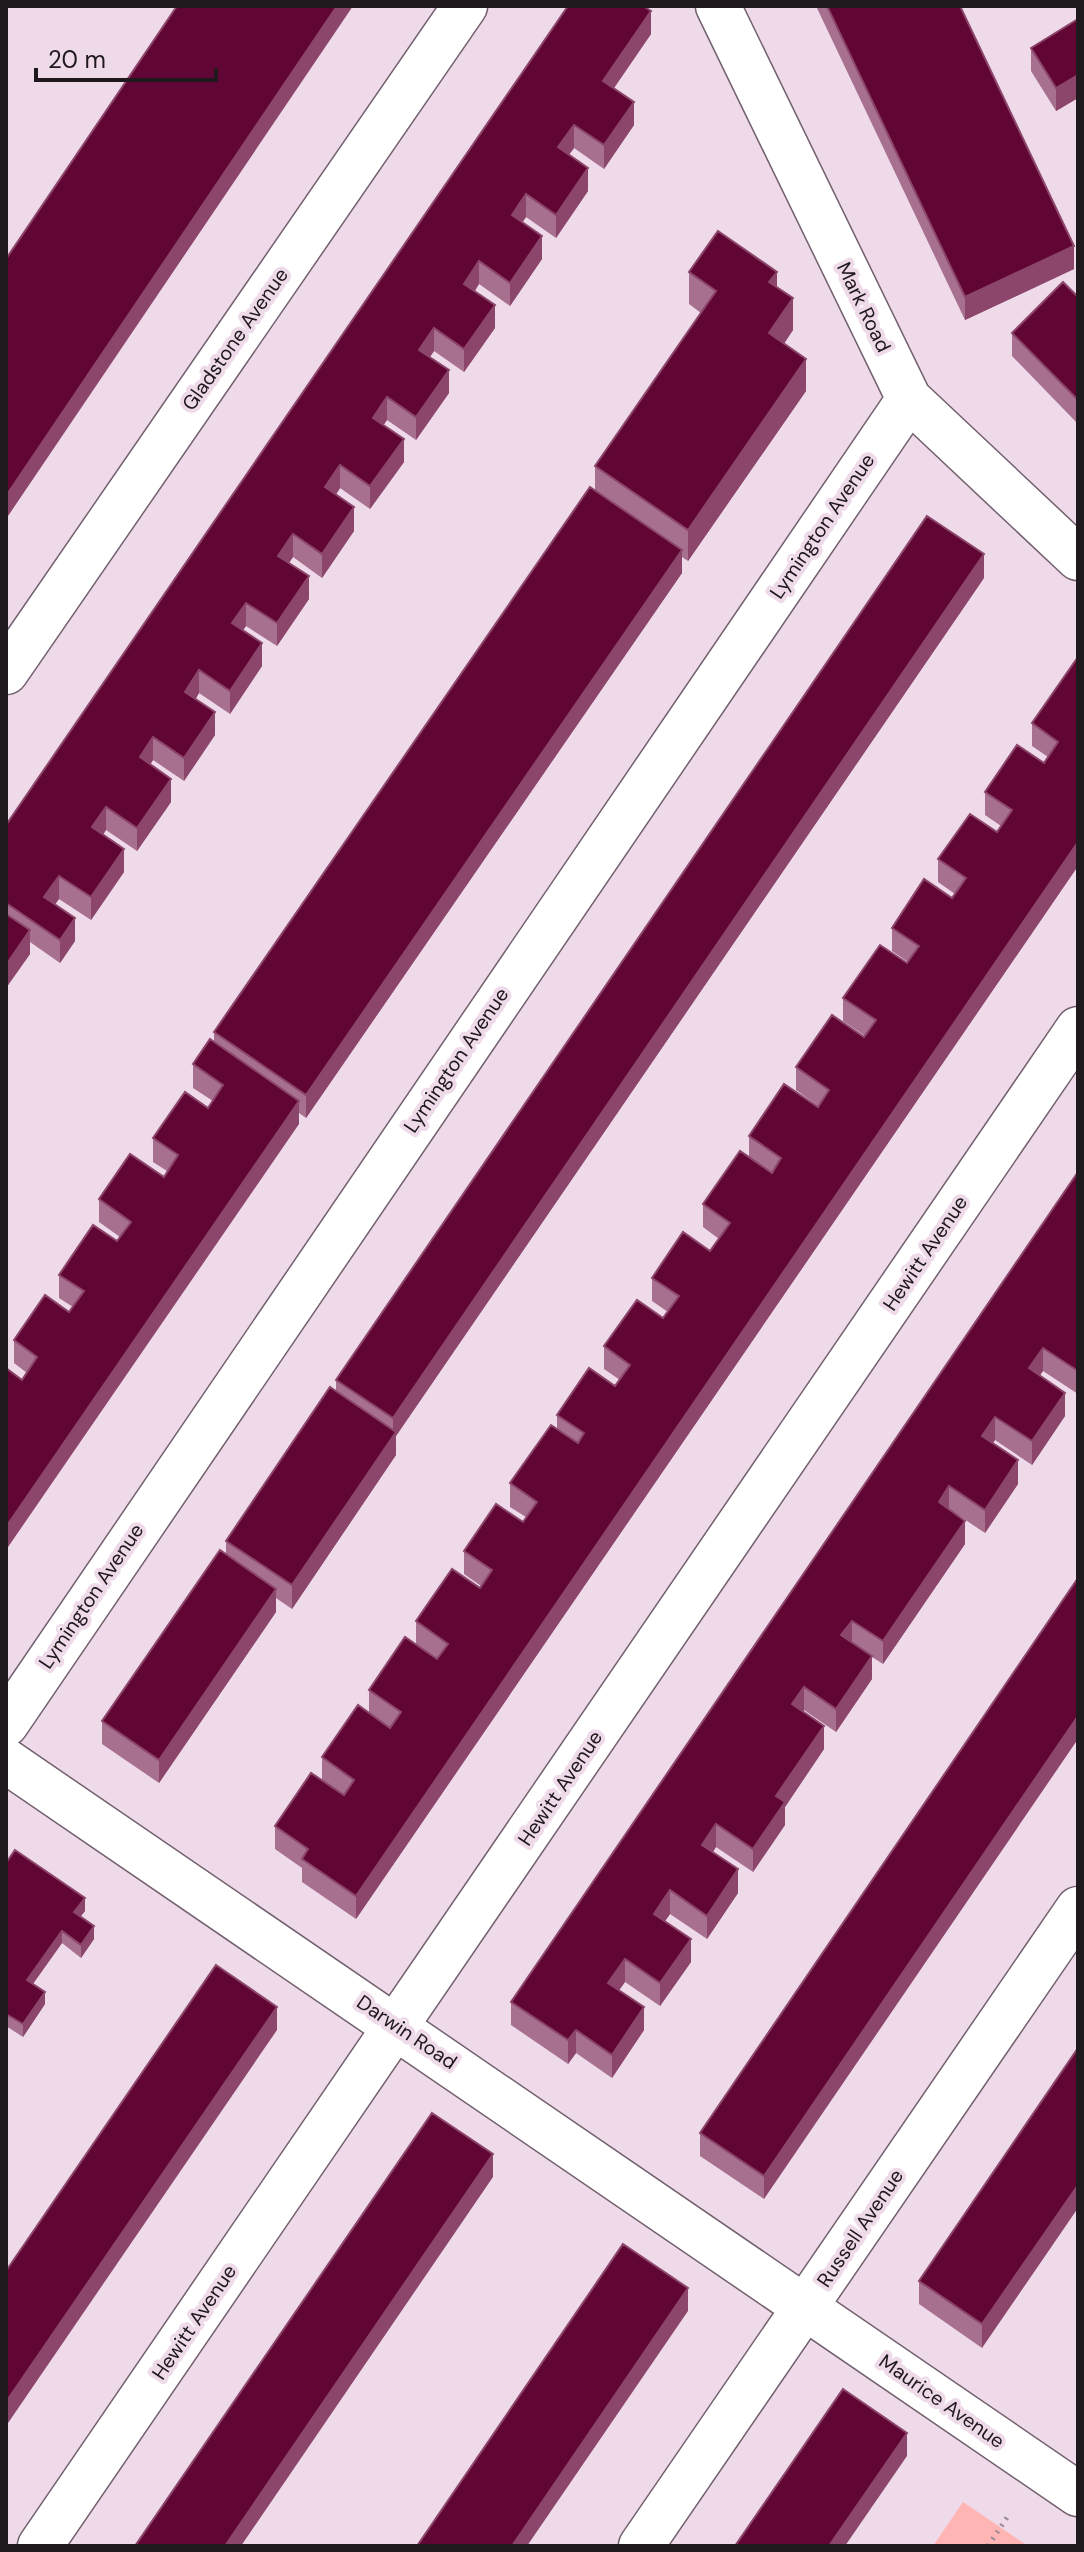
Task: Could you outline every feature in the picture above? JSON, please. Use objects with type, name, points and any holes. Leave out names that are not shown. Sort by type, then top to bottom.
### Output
[{"type":"street","name":"Gladstone Avenue","points":[[6,672],[465,6]]},
{"type":"street","name":"Mark Road","points":[[718,6],[909,399],[1078,558]]},
{"type":"street","name":"Lymington Avenue","points":[[6,1724],[909,399]]},
{"type":"street","name":"Hewitt Avenue","points":[[40,2546],[1078,1029]]},
{"type":"street","name":"Darwin Road","points":[[6,1761],[806,2307]]},
{"type":"street","name":"Russell Avenue","points":[[641,2546],[1078,1909]]},
{"type":"street","name":"Maurice Avenue","points":[[806,2307],[1078,2494]]},
{"type":"shaded area","points":[[963,2502],[1028,2546],[933,2546]]},
{"type":"building","points":[[177,6],[337,6],[6,496],[6,259]]},
{"type":"building","points":[[568,6],[643,6],[651,11],[603,81],[634,102],[604,145],[574,125],[558,147],[588,168],[556,215],[526,194],[512,215],[542,236],[510,283],[479,261],[464,284],[495,305],[464,349],[434,328],[419,350],[449,370],[416,417],[387,397],[373,418],[404,439],[370,486],[340,465],[325,487],[354,507],[322,554],[293,534],[278,556],[309,576],[277,623],[246,603],[232,623],[262,643],[230,691],[199,670],[185,692],[215,712],[184,758],[153,737],[140,757],[171,779],[137,828],[106,807],[92,827],[124,849],[91,897],[59,876],[44,897],[75,918],[60,940],[6,903],[6,825]]},
{"type":"building","points":[[827,6],[960,6],[1074,246],[965,297]]},
{"type":"building","points":[[1078,19],[1078,75],[1056,88],[1031,48]]},
{"type":"building","points":[[718,231],[777,272],[769,282],[793,298],[769,333],[806,359],[688,530],[595,466],[716,291],[689,272]]},
{"type":"building","points":[[1063,282],[1078,295],[1077,399],[1012,333]]},
{"type":"building","points":[[590,487],[682,550],[306,1095],[214,1032]]},
{"type":"building","points":[[927,516],[984,554],[393,1418],[336,1380]]},
{"type":"building","points":[[1078,657],[1078,842],[356,1896],[302,1859],[308,1849],[275,1826],[311,1773],[344,1795],[354,1780],[322,1757],[358,1705],[390,1728],[401,1712],[369,1690],[405,1637],[437,1659],[448,1644],[416,1621],[452,1569],[480,1588],[492,1570],[464,1551],[496,1504],[523,1522],[537,1502],[510,1483],[551,1425],[578,1443],[584,1433],[557,1415],[589,1368],[615,1386],[630,1365],[604,1346],[637,1300],[663,1318],[679,1296],[652,1278],[683,1232],[710,1251],[730,1223],[703,1204],[740,1151],[772,1173],[781,1158],[749,1136],[784,1084],[818,1107],[829,1090],[796,1067],[832,1015],[864,1037],[876,1020],[843,998],[880,945],[907,963],[919,946],[892,928],[924,879],[952,898],[966,878],[938,859],[970,814],[997,832],[1012,810],[985,792],[1017,745],[1044,763],[1058,742],[1032,723]]},
{"type":"building","points":[[6,914],[30,930],[6,965]]},
{"type":"building","points":[[210,1039],[299,1101],[6,1527],[6,1368],[22,1380],[37,1357],[14,1340],[45,1295],[69,1312],[84,1291],[59,1275],[93,1225],[117,1241],[131,1222],[99,1199],[130,1154],[164,1177],[178,1155],[153,1138],[185,1092],[208,1108],[223,1085],[193,1064]]},
{"type":"building","points":[[1078,1172],[1078,1371],[1043,1348],[1029,1368],[1065,1393],[1032,1441],[995,1417],[982,1436],[1018,1460],[985,1510],[949,1486],[939,1502],[965,1521],[883,1641],[852,1621],[841,1635],[872,1656],[836,1709],[804,1687],[792,1704],[824,1726],[776,1796],[785,1802],[753,1849],[716,1824],[702,1845],[738,1869],[707,1916],[670,1890],[654,1914],[691,1939],[660,1983],[625,1959],[608,1983],[644,2007],[612,2055],[576,2030],[568,2040],[511,2002]]},
{"type":"building","points":[[330,1387],[396,1432],[292,1585],[226,1541]]},
{"type":"building","points":[[220,1550],[276,1589],[159,1760],[102,1721]]},
{"type":"building","points":[[1078,1578],[1078,1716],[764,2176],[700,2133]]},
{"type":"building","points":[[15,1850],[85,1898],[74,1912],[94,1926],[81,1945],[62,1931],[27,1980],[45,1992],[23,2024],[6,2014],[6,1863]]},
{"type":"building","points":[[216,1965],[277,2007],[6,2402],[6,2271]]},
{"type":"building","points":[[1078,2048],[1078,2185],[982,2324],[919,2281]]},
{"type":"building","points":[[432,2113],[493,2154],[225,2546],[135,2546]]},
{"type":"building","points":[[623,2244],[688,2288],[512,2546],[417,2546]]},
{"type":"building","points":[[843,2389],[907,2433],[829,2546],[735,2546]]}]
